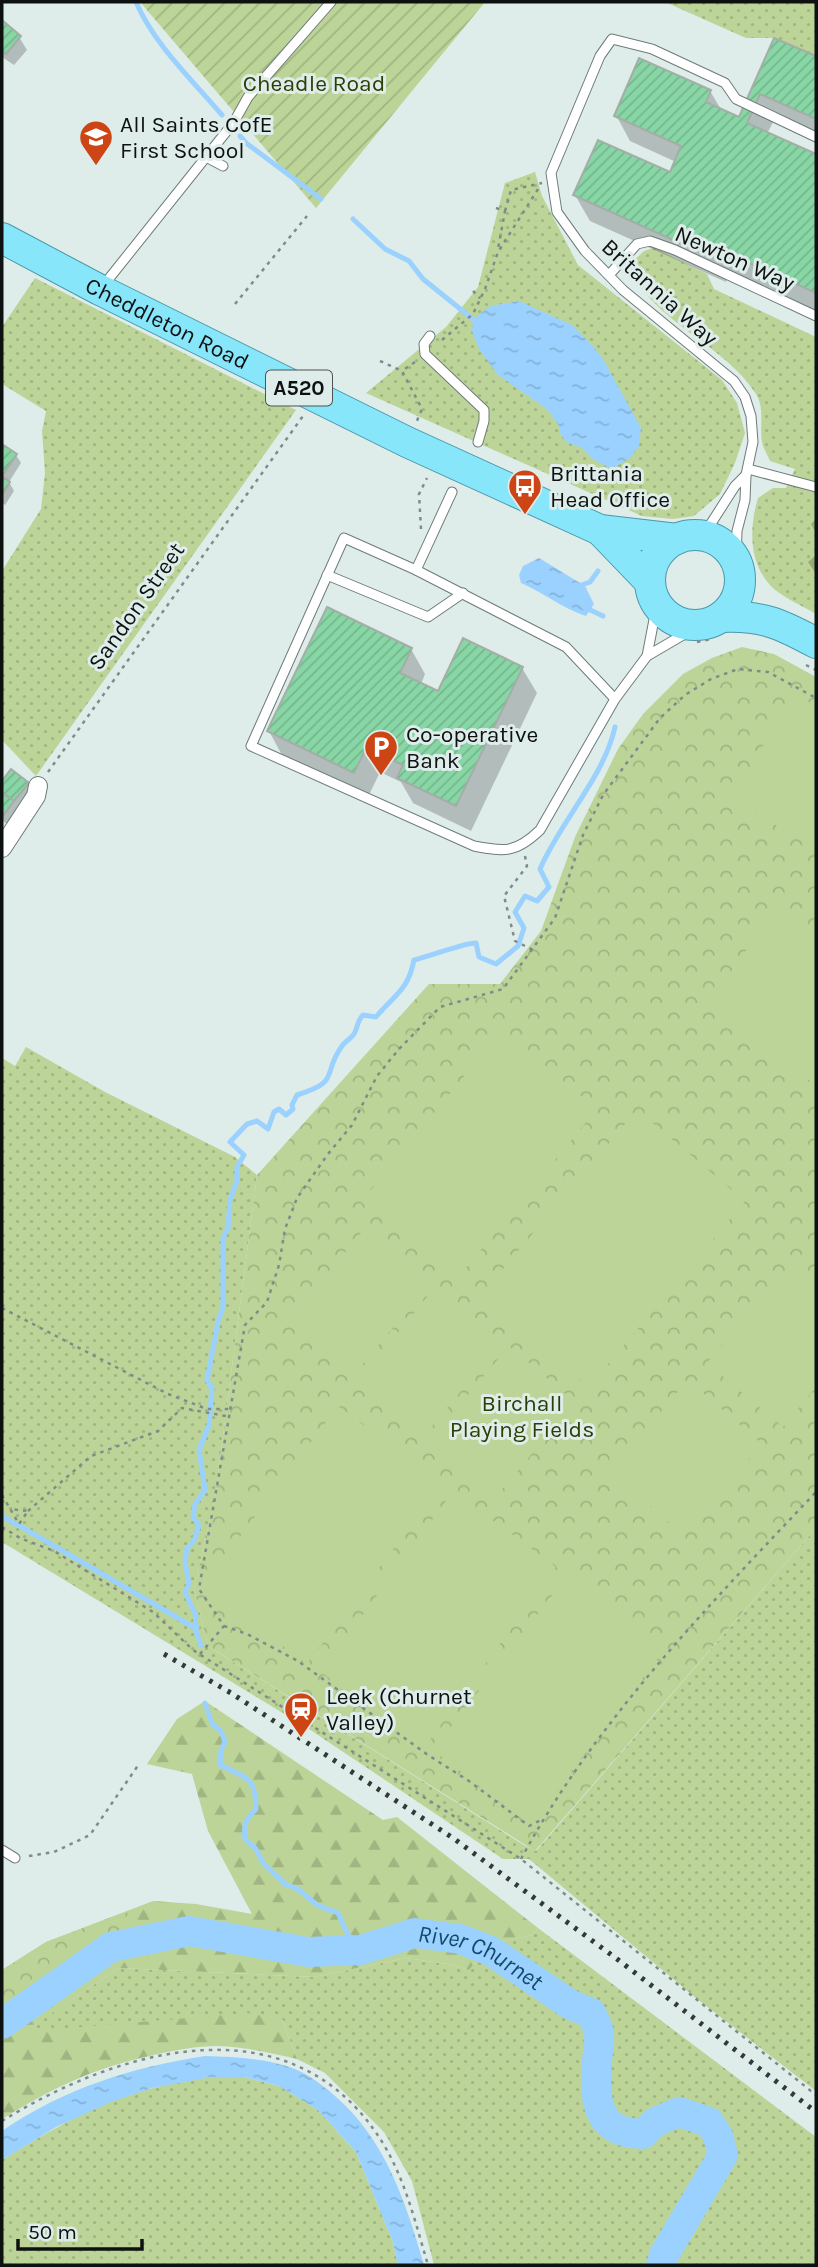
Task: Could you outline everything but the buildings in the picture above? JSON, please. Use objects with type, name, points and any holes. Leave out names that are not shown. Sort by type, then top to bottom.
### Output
[{"type":"highway","name":"Cheddleton Road","points":[[2,238],[100,290],[407,442],[600,530],[690,537],[722,544],[780,623],[811,654]]},
{"type":"highway","name":"Cheddleton Road","points":[[600,530],[653,593],[664,614],[678,622],[707,631],[740,616],[780,623]]},
{"type":"highway","points":[[653,593],[652,565],[657,555],[669,544],[690,537]]},
{"type":"highway","points":[[707,631],[736,599],[738,568]]},
{"type":"street","points":[[2,848],[36,796],[38,786]]},
{"type":"lane","points":[[100,290],[234,122],[248,97],[331,2]]},
{"type":"lane","name":"Britannia Way","points":[[738,568],[737,531],[753,452],[751,416],[745,397],[734,381],[623,290],[585,251],[557,212],[551,173],[600,56],[612,39],[652,49],[725,83],[736,99],[816,137]]},
{"type":"lane","points":[[206,157],[223,166]]},
{"type":"lane","name":"Newton Way","points":[[609,275],[637,244],[650,242],[684,254],[816,316]]},
{"type":"lane","points":[[430,336],[424,344],[425,354],[484,410],[478,442]]},
{"type":"lane","points":[[690,537],[747,472],[816,487]]},
{"type":"lane","points":[[416,570],[452,492]]},
{"type":"lane","points":[[615,699],[566,647],[463,593],[344,538],[251,746],[474,846],[501,850],[523,846],[540,831],[615,699],[648,656],[707,631]]},
{"type":"lane","points":[[327,575],[428,617],[463,593]]},
{"type":"lane","points":[[648,656],[653,593]]},
{"type":"lane","points":[[2,1850],[15,1858]]},
{"type":"path","points":[[402,371],[472,314],[498,252],[542,183],[511,190],[498,252]]},
{"type":"path","points":[[496,208],[505,211]]},
{"type":"path","points":[[235,304],[307,216]]},
{"type":"path","points":[[473,291],[480,298]]},
{"type":"path","points":[[380,361],[402,371],[422,409],[407,442]]},
{"type":"path","name":"Sandon Street","points":[[38,786],[317,397]]},
{"type":"path","points":[[430,473],[419,494],[421,531],[431,538]]},
{"type":"path","points":[[811,654],[816,670]]},
{"type":"path","points":[[542,1819],[529,1826],[298,1661],[247,1634],[224,1626],[199,1589],[245,1325],[267,1302],[279,1265],[285,1229],[297,1198],[352,1125],[377,1076],[440,1007],[503,989],[555,918],[583,835],[603,795],[660,718],[685,695],[711,679],[738,669],[768,672],[816,698]]},
{"type":"path","points":[[523,846],[527,866],[504,896],[515,941],[533,950]]},
{"type":"path","points":[[2,1308],[168,1394],[207,1409],[232,1409]]},
{"type":"path","points":[[2,1494],[19,1524],[28,1511],[91,1456],[158,1431],[182,1408],[230,1417]]},
{"type":"path","points":[[521,1859],[542,1819],[590,1751],[665,1655],[816,1492]]},
{"type":"path","points":[[10,1509],[28,1511]]},
{"type":"path","points":[[2,1527],[20,1538],[54,1550],[153,1612],[200,1654],[521,1859],[816,2095]]},
{"type":"path","points":[[200,1654],[224,1626]]},
{"type":"path","points":[[15,1858],[54,1852],[90,1835],[139,1764]]},
{"type":"path","points":[[2,2121],[34,2101],[77,2081],[118,2066],[160,2056],[215,2049],[252,2051],[286,2061],[318,2077],[338,2092],[367,2121],[384,2145],[410,2204],[428,2265]]},
{"type":"green space","name":"Cheadle Road","points":[[140,2],[485,2],[316,208]]},
{"type":"green space","points":[[665,2],[816,2],[816,56],[774,38],[746,38]]},
{"type":"green space","points":[[535,172],[542,196],[578,265],[722,380],[737,403],[745,433],[735,463],[720,494],[694,516],[673,519],[642,516],[366,393],[446,327],[478,287],[505,183]]},
{"type":"green space","points":[[654,248],[707,274],[714,289],[816,337],[816,614],[774,589],[759,569],[753,546],[753,522],[758,498],[773,488],[786,488],[795,469],[770,461],[763,446],[759,400],[742,376],[653,302],[639,285],[629,265],[644,251]]},
{"type":"green space","points":[[35,278],[296,410],[36,776],[2,740],[2,571],[41,509],[45,473],[42,431],[46,411],[2,384],[2,327]]},
{"type":"green space","name":"Birchall Playing Fields","points":[[742,647],[774,654],[816,677],[816,1528],[535,1851],[208,1646],[194,1589],[215,1497],[257,1175],[429,984],[500,984],[541,931],[575,837],[618,749],[643,714],[683,674],[712,658]]},
{"type":"green space","points":[[793,693],[816,706],[816,848],[732,800]]},
{"type":"green space","points":[[778,905],[816,932],[816,1085],[706,1007]]},
{"type":"green space","points":[[501,1031],[597,1109],[456,1280],[361,1202]]},
{"type":"green space","points":[[26,1047],[105,1092],[235,1157],[257,1175],[215,1497],[194,1589],[208,1646],[524,1845],[536,1851],[816,1528],[816,2091],[696,1998],[529,1859],[503,1859],[309,1729],[2,1542],[2,1058],[15,1066]]},
{"type":"green space","points":[[637,1110],[745,1201],[589,1387],[480,1296]]},
{"type":"green space","points":[[366,1227],[432,1281],[352,1377],[286,1323]]},
{"type":"green space","points":[[790,1265],[816,1287],[816,1387],[783,1427],[707,1363]]},
{"type":"green space","points":[[435,1287],[502,1342],[423,1437],[357,1383]]},
{"type":"green space","points":[[509,1346],[575,1402],[495,1498],[428,1442]]},
{"type":"green space","points":[[688,1380],[762,1444],[684,1535],[610,1471]]},
{"type":"green space","points":[[338,1406],[442,1484],[307,1664],[203,1586]]},
{"type":"green space","points":[[453,1491],[556,1567],[424,1748],[321,1672]]},
{"type":"green space","points":[[568,1575],[665,1649],[530,1825],[433,1750]]},
{"type":"green space","points":[[205,1701],[383,1820],[397,1817],[538,1928],[533,1935],[491,1944],[469,1970],[406,1958],[314,1977],[119,1968],[24,2032],[247,2013],[282,2019],[297,2059],[218,2046],[170,2051],[93,2073],[57,2088],[2,2119],[2,1970],[46,1942],[153,1901],[196,1904],[252,1914],[208,1831],[192,1774],[147,1764],[177,1719]]},
{"type":"green space","points":[[126,1912],[144,1929],[110,1943],[2,2013],[2,1970],[46,1942]]},
{"type":"green space","points":[[538,1928],[816,2137],[816,2265],[434,2265],[412,2181],[384,2132],[325,2073],[297,2059],[282,2019],[22,2033],[119,1968],[314,1977],[406,1958],[469,1970],[491,1944],[533,1935]]},
{"type":"green space","points":[[212,2077],[244,2077],[279,2086],[318,2110],[356,2152],[393,2242],[398,2265],[2,2265],[2,2160],[56,2128],[113,2101],[153,2088]]},
{"type":"water","points":[[519,301],[572,325],[603,359],[641,428],[639,446],[630,458],[612,469],[594,460],[582,448],[566,442],[547,409],[498,375],[479,349],[472,331],[473,320],[490,306]]},
{"type":"water","points":[[539,558],[585,586],[594,604],[586,616],[521,583],[519,575],[523,566]]},
{"type":"water","points":[[205,2056],[251,2059],[285,2065],[321,2085],[353,2113],[381,2152],[392,2174],[424,2265],[398,2265],[393,2242],[356,2152],[318,2110],[279,2086],[244,2077],[212,2077],[152,2088],[111,2102],[56,2127],[2,2160],[2,2131],[49,2103],[125,2073]]},
{"type":"waterway","points":[[136,2],[163,47],[222,115]]},
{"type":"waterway","points":[[240,136],[321,199]]},
{"type":"waterway","points":[[353,219],[385,249],[409,261],[423,279],[479,324]]},
{"type":"waterway","points":[[576,587],[590,582],[598,571]]},
{"type":"waterway","points":[[584,607],[603,616]]},
{"type":"waterway","points":[[201,1646],[195,1628],[196,1616],[185,1592],[189,1584],[185,1562],[187,1548],[194,1541],[199,1525],[193,1517],[195,1504],[205,1490],[199,1450],[209,1425],[212,1388],[207,1380],[223,1306],[223,1238],[228,1228],[230,1199],[237,1181],[237,1167],[244,1155],[230,1142],[247,1124],[257,1121],[268,1129],[274,1112],[279,1109],[286,1115],[293,1109],[297,1095],[320,1086],[328,1076],[343,1044],[354,1034],[361,1017],[376,1017],[404,986],[414,960],[476,943],[479,957],[496,964],[518,946],[524,928],[515,912],[525,896],[537,901],[549,887],[540,869],[592,782],[615,727]]},
{"type":"waterway","points":[[2,1516],[17,1525]]},
{"type":"waterway","points":[[20,1526],[197,1627]]},
{"type":"waterway","points":[[205,1703],[212,1724],[221,1731],[225,1742],[221,1750],[220,1765],[243,1776],[254,1790],[256,1809],[246,1822],[245,1839],[256,1849],[263,1863],[285,1884],[298,1889],[317,1905],[338,1913],[347,1933],[360,1950]]},
{"type":"waterway","name":"River Churnet","points":[[2,2024],[111,1947],[189,1931],[308,1952],[360,1950],[415,1933],[460,1939],[491,1951],[571,2005],[591,2013],[599,2036],[596,2074],[598,2100],[601,2111],[615,2128],[643,2134],[655,2122],[679,2112],[709,2122],[718,2136],[723,2155],[664,2255],[661,2265]]},
{"type":"railway","points":[[164,1654],[231,1693],[453,1838],[617,1959],[816,2112]]},
{"type":"place","name":"All Saints CofE First School","points":[[96,167]]},
{"type":"place","name":"Brittania Head Office","points":[[525,516]]},
{"type":"place","name":"Co-operative Bank","points":[[381,777]]},
{"type":"place","name":"Leek (Churnet Valley)","points":[[301,1739]]}]
